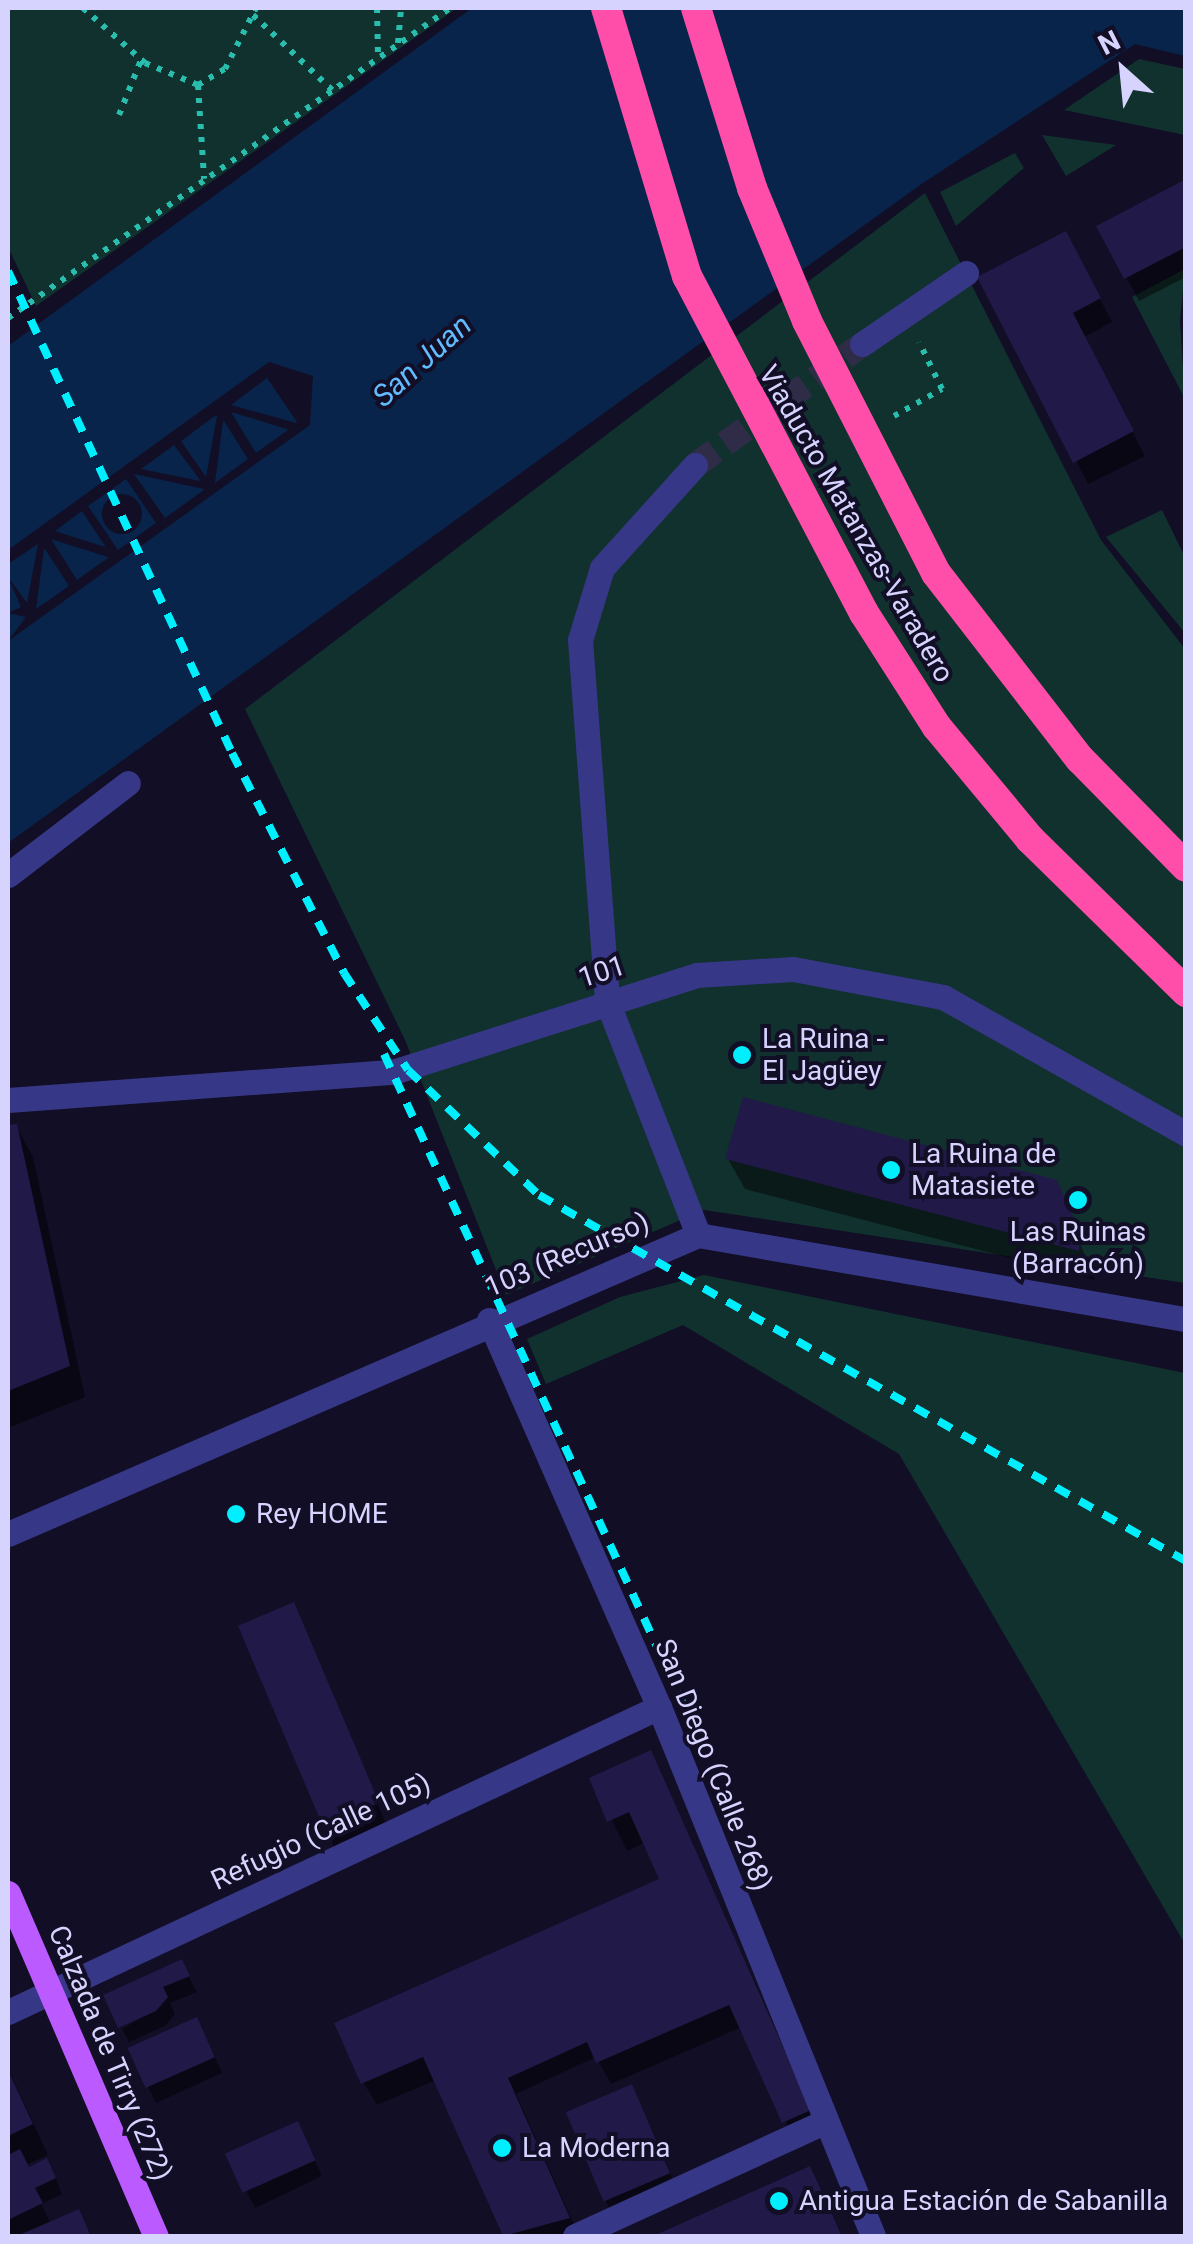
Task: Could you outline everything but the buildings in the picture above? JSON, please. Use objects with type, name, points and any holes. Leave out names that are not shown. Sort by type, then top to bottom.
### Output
[{"type":"highway","name":"Viaducto Matanzas-Varadero","points":[[606,8],[687,276],[734,379],[938,727],[1030,839],[1186,992]]},
{"type":"highway","name":"Viaducto Matanzas-Varadero","points":[[696,8],[752,188],[807,321],[936,573],[1080,759],[1186,867]]},
{"type":"main road","name":"Calzada de Tirry (272)","points":[[8,1893],[156,2236]]},
{"type":"street","points":[[862,344],[966,273]]},
{"type":"street","points":[[694,465],[602,568],[580,640],[607,1001],[698,1235],[1186,1318]]},
{"type":"street","points":[[8,874],[128,783]]},
{"type":"street","name":"101","points":[[8,1100],[394,1072],[697,975],[793,969],[943,997],[1186,1134]]},
{"type":"street","name":"103 (Recurso)","points":[[8,1534],[489,1320],[698,1235]]},
{"type":"street","name":"San Diego (Calle 268)","points":[[489,1320],[659,1707],[873,2236]]},
{"type":"street","name":"Refugio (Calle 105)","points":[[8,2012],[659,1707]]},
{"type":"street","points":[[575,2236],[826,2122]]},
{"type":"path","points":[[83,8],[141,60],[198,85]]},
{"type":"path","points":[[378,8],[378,58]]},
{"type":"path","points":[[398,44],[401,8]]},
{"type":"path","points":[[8,318],[450,8]]},
{"type":"path","points":[[198,85],[225,69],[255,11],[332,90]]},
{"type":"path","points":[[119,115],[141,60]]},
{"type":"path","points":[[198,85],[204,180]]},
{"type":"path","points":[[884,421],[942,389],[905,314]]},
{"type":"green space","points":[[8,8],[457,8],[36,306],[8,247]]},
{"type":"green space","points":[[1139,59],[1185,69],[1185,135],[1064,110]]},
{"type":"green space","points":[[1042,135],[1116,145],[1066,176]]},
{"type":"green space","points":[[1015,153],[1024,168],[956,226],[940,192]]},
{"type":"green space","points":[[925,193],[1101,540],[1185,649],[1185,1283],[704,1210],[506,1295],[405,1040],[245,709]]},
{"type":"green space","points":[[1185,269],[1180,321],[1185,399],[1132,297]]},
{"type":"green space","points":[[1162,510],[1185,557],[1185,633],[1106,537]]},
{"type":"green space","points":[[704,1275],[1185,1373],[1185,1944],[899,1454],[683,1325],[546,1384],[527,1339],[620,1297]]},
{"type":"water","name":"San Juan","points":[[472,8],[1185,8],[1185,56],[1135,44],[920,185],[8,843],[8,346]]},
{"type":"pier","points":[[269,362],[313,376],[310,425],[8,641],[26,617],[8,613],[21,607],[8,577],[27,603],[38,544],[8,564],[8,550]],"holes":[[[267,378],[296,423],[231,405]],[[231,412],[287,429],[256,453]],[[216,415],[217,416],[206,477],[181,441]],[[223,421],[224,421],[248,459],[215,483]],[[174,445],[200,481],[141,469]],[[134,474],[204,489],[165,518]],[[126,479],[156,523],[118,550],[88,506]],[[82,511],[105,547],[55,531]],[[51,539],[108,557],[77,580]],[[44,549],[45,549],[69,586],[36,609]]]},
{"type":"pier","points":[[122,494],[136,500],[142,514],[136,528],[122,534],[108,528],[102,514],[108,500]]},
{"type":"tunnel","points":[[695,465],[862,344]]},
{"type":"railway","points":[[8,271],[232,753],[344,973],[408,1070],[539,1195],[1186,1561]]},
{"type":"railway","points":[[384,1054],[687,1712]]},
{"type":"place","name":"La Ruina - El Jagüey","points":[[742,1055]]},
{"type":"place","name":"La Ruina de Matasiete","points":[[891,1170]]},
{"type":"place","name":"Las Ruinas (Barracón)","points":[[1078,1200]]},
{"type":"place","name":"Rey HOME","points":[[236,1514]]},
{"type":"place","name":"La Moderna","points":[[502,2148]]},
{"type":"place","name":"Antigua Estación de Sabanilla","points":[[779,2201]]}]
